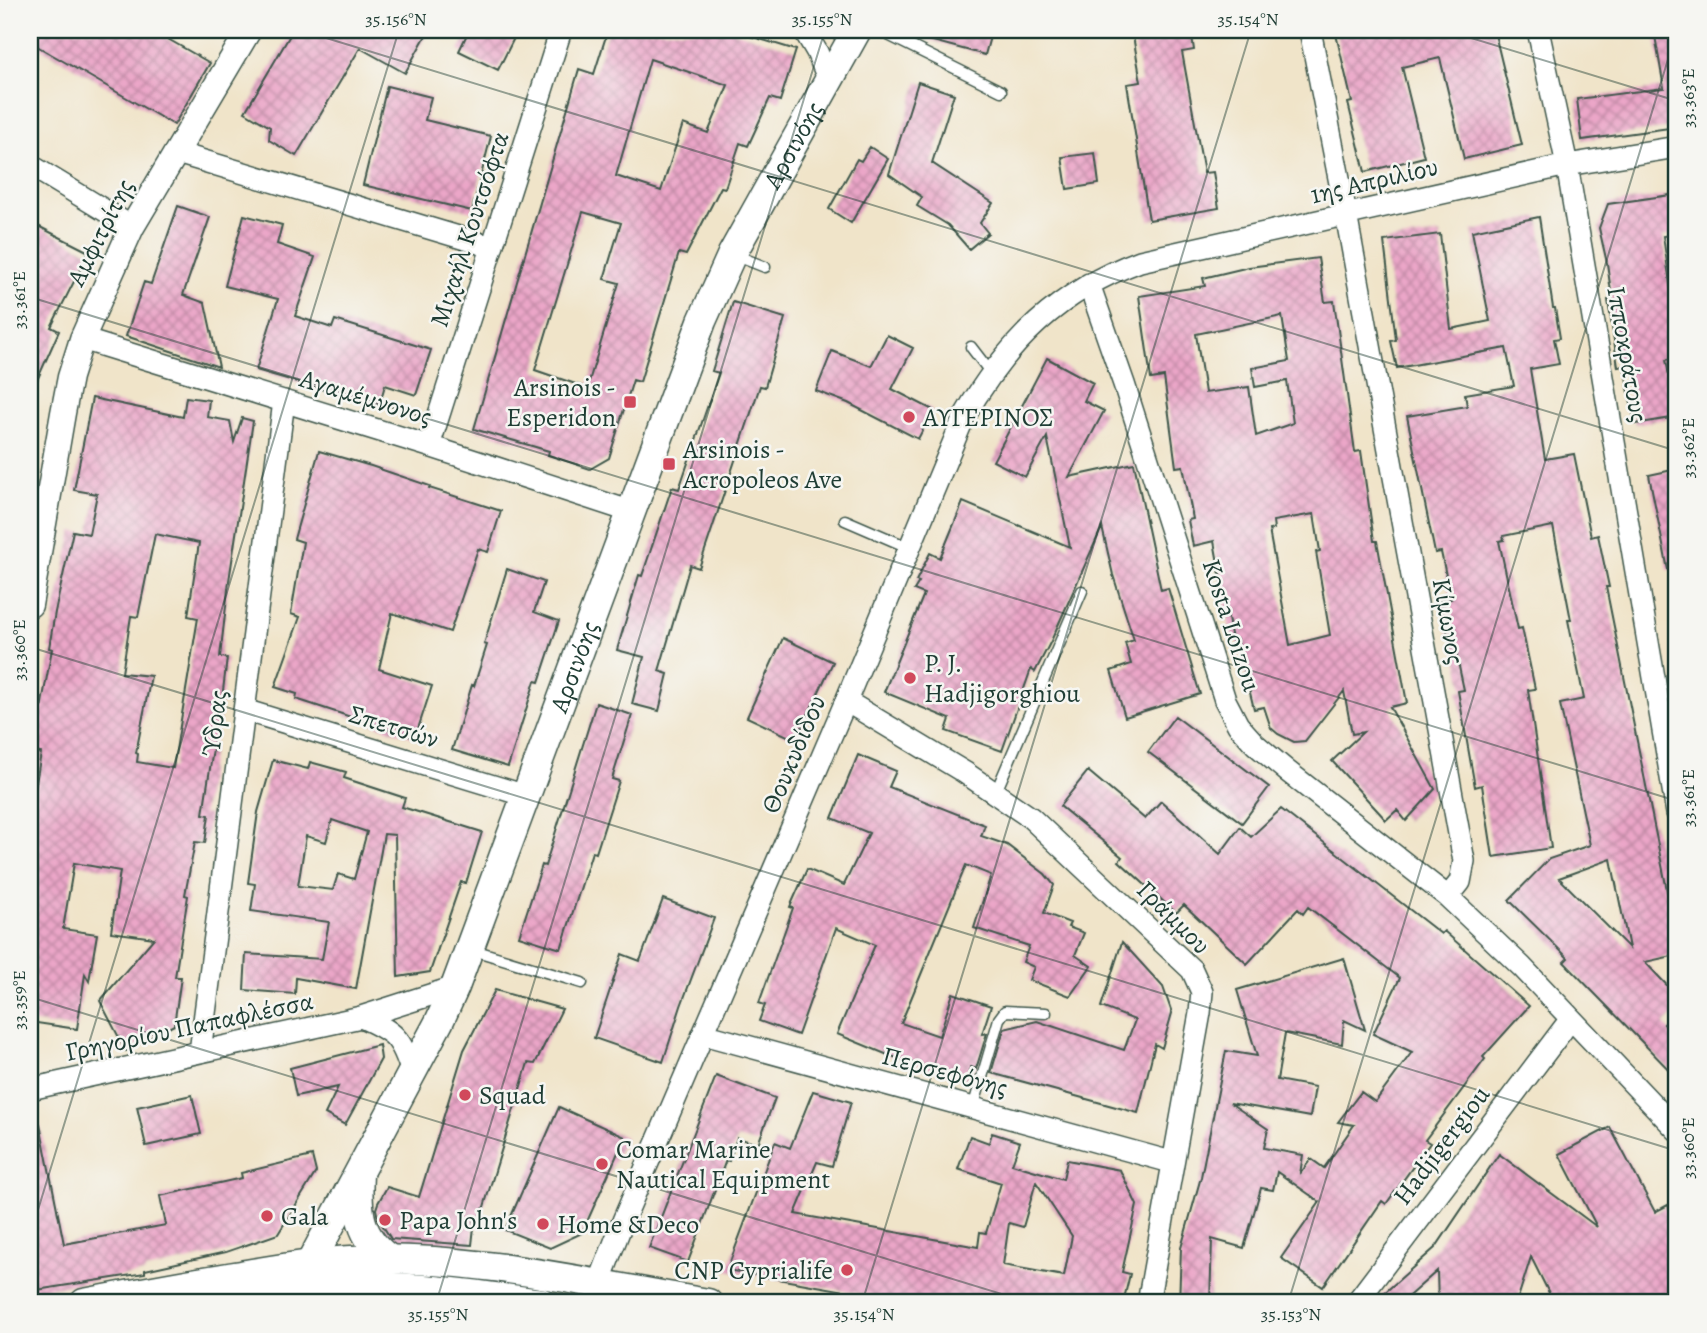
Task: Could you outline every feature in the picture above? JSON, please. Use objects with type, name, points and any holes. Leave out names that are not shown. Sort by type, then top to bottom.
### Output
[{"type":"main road","name":"Αρσινόης","points":[[292,1297],[455,987],[702,321],[732,254],[857,30]]},
{"type":"main road","points":[[359,1170],[358,1202],[365,1231],[375,1248],[391,1260]]},
{"type":"main road","points":[[84,1303],[311,1263],[391,1260],[489,1267],[708,1303]]},
{"type":"main road","points":[[226,1303],[292,1297],[364,1286],[446,1291],[542,1303]]},
{"type":"street","name":"Αμφιτρίτης","points":[[30,605],[70,377],[82,339],[132,227],[249,30]]},
{"type":"street","name":"Μιχαήλ Κουτσόφτα","points":[[429,446],[561,30]]},
{"type":"street","points":[[804,30],[829,80]]},
{"type":"street","name":"Κίμωνος","points":[[1310,30],[1464,861],[1460,882],[1448,897]]},
{"type":"street","name":"Ιπποκράτους","points":[[1538,30],[1567,165],[1677,813]]},
{"type":"street","name":"1ης Απριλίου","points":[[1089,284],[1140,261],[1567,165],[1677,147]]},
{"type":"street","points":[[177,153],[492,247]]},
{"type":"street","points":[[32,172],[132,227]]},
{"type":"street","name":"Θουκυδίδου","points":[[598,1283],[964,417],[991,373],[1015,343],[1047,313],[1089,284]]},
{"type":"street","name":"Kosta Loizou","points":[[1089,284],[1124,384],[1225,700],[1238,725],[1255,744],[1287,771],[1448,897]]},
{"type":"street","name":"Αγαμέμνονος","points":[[82,339],[632,512]]},
{"type":"street","name":"Ύδρας","points":[[200,1052],[284,401]]},
{"type":"street","name":"Γράμμου","points":[[846,701],[1031,818],[1192,970],[1202,992],[1148,1303]]},
{"type":"street","name":"Σπετσών","points":[[244,710],[526,796]]},
{"type":"street","points":[[1448,897],[1522,967],[1677,1130]]},
{"type":"street","name":"Γρηγορίου Παπαφλέσσα","points":[[30,1089],[360,1017],[455,987]]},
{"type":"street","points":[[360,1017],[390,1031],[399,1039],[412,1073]]},
{"type":"street","name":"Hadjigergiou","points":[[1356,1303],[1570,1020]]},
{"type":"street","name":"Περσεφόνης","points":[[703,1034],[1171,1162]]},
{"type":"lane","points":[[878,30],[1001,91]]},
{"type":"lane","points":[[732,254],[765,267]]},
{"type":"lane","points":[[971,347],[991,373]]},
{"type":"lane","points":[[845,520],[910,548]]},
{"type":"lane","points":[[995,794],[1082,591]]},
{"type":"lane","points":[[470,949],[582,983]]},
{"type":"lane","points":[[973,1108],[999,1019],[1005,1012],[1046,1013]]},
{"type":"building","points":[[30,30],[152,30],[210,63],[174,125],[30,42]]},
{"type":"building","points":[[293,30],[429,30],[405,73],[360,48],[296,156],[269,140],[270,127],[245,112]]},
{"type":"building","points":[[469,30],[518,30],[498,70],[459,51]]},
{"type":"building","points":[[608,30],[730,30],[796,50],[780,101],[770,98],[748,146],[740,143],[725,188],[721,187],[686,255],[679,253],[640,382],[633,380],[609,458],[590,469],[548,455],[549,451],[474,429],[579,69],[594,74]],"holes":[[[650,59],[728,85],[708,133],[683,124],[661,191],[616,176]],[[583,212],[621,223],[604,279],[619,283],[587,388],[535,370]]]},
{"type":"building","points":[[914,30],[979,30],[991,33],[985,55],[914,36]]},
{"type":"building","points":[[1132,30],[1191,30],[1194,50],[1182,52],[1204,173],[1213,172],[1219,208],[1149,220],[1127,84],[1141,82]]},
{"type":"building","points":[[1335,30],[1494,30],[1522,145],[1464,159],[1440,58],[1402,67],[1424,157],[1365,172],[1348,103],[1352,102]]},
{"type":"building","points":[[1654,30],[1677,30],[1677,127],[1582,140],[1577,99],[1664,88]]},
{"type":"building","points":[[918,82],[954,94],[932,163],[993,203],[980,223],[988,233],[969,249],[948,225],[917,206],[922,197],[889,174]]},
{"type":"building","points":[[387,86],[431,97],[425,120],[491,136],[472,211],[363,185]]},
{"type":"building","points":[[870,147],[888,159],[851,223],[829,209],[857,159],[861,161]]},
{"type":"building","points":[[1095,153],[1099,184],[1067,189],[1062,157]]},
{"type":"building","points":[[1671,195],[1676,234],[1663,236],[1671,290],[1677,289],[1677,358],[1666,360],[1677,417],[1635,424],[1624,366],[1618,367],[1608,300],[1612,299],[1599,228],[1608,204]]},
{"type":"building","points":[[178,206],[210,217],[183,295],[205,303],[219,367],[126,336],[144,282],[151,284]]},
{"type":"building","points":[[244,215],[282,225],[277,244],[315,257],[295,316],[332,328],[335,320],[431,350],[416,395],[385,385],[379,406],[256,370],[278,299],[225,286]]},
{"type":"building","points":[[1539,217],[1560,338],[1554,339],[1559,364],[1530,369],[1545,459],[1574,454],[1591,537],[1598,535],[1609,587],[1606,587],[1677,949],[1677,955],[1645,962],[1677,996],[1677,1011],[1664,1024],[1677,1039],[1677,1078],[1564,962],[1568,958],[1509,900],[1549,859],[1590,845],[1560,704],[1584,699],[1553,526],[1503,536],[1504,540],[1499,541],[1518,629],[1522,628],[1535,689],[1528,690],[1551,848],[1493,857],[1482,785],[1475,787],[1458,691],[1464,690],[1452,634],[1448,635],[1440,601],[1451,599],[1441,552],[1435,553],[1407,416],[1467,406],[1465,394],[1514,386],[1506,348],[1397,368],[1391,341],[1396,340],[1384,241],[1440,234],[1451,329],[1490,321],[1472,231]],"holes":[[[1611,859],[1629,948],[1559,878]]]},
{"type":"building","points":[[36,225],[89,252],[51,327],[59,331],[30,396],[30,237]]},
{"type":"building","points":[[1318,258],[1325,302],[1334,301],[1355,452],[1361,451],[1374,541],[1377,541],[1407,703],[1390,707],[1435,789],[1406,821],[1397,810],[1386,820],[1332,761],[1363,732],[1352,734],[1344,691],[1305,741],[1294,742],[1278,734],[1271,728],[1264,707],[1254,709],[1237,639],[1232,640],[1214,541],[1193,546],[1188,520],[1193,519],[1183,466],[1176,467],[1164,377],[1151,379],[1139,296],[1205,286],[1203,278],[1249,267]],"holes":[[[1282,316],[1289,361],[1252,368],[1255,387],[1287,381],[1293,423],[1256,436],[1249,387],[1205,393],[1196,334]],[[1314,514],[1320,551],[1316,552],[1330,635],[1290,645],[1269,530],[1274,529],[1273,521]]]},
{"type":"building","points":[[733,302],[785,318],[765,387],[760,386],[699,568],[690,565],[659,671],[668,674],[659,711],[632,704],[644,657],[617,650],[639,575],[642,576],[672,487],[679,489],[719,373],[712,371]]},
{"type":"building","points":[[887,335],[913,348],[892,389],[933,410],[918,439],[848,403],[816,391],[832,351],[871,366]]},
{"type":"building","points":[[1047,358],[1093,383],[1084,401],[1104,411],[1069,477],[1134,463],[1161,590],[1168,588],[1200,694],[1125,717],[1111,671],[1131,664],[1125,643],[1134,640],[1113,575],[1102,527],[1051,641],[1035,672],[1031,669],[1002,751],[946,731],[950,719],[884,692],[924,594],[914,590],[919,582],[916,581],[930,553],[940,558],[963,502],[1070,547],[1047,437],[1025,477],[993,461]]},
{"type":"building","points":[[186,397],[209,400],[207,417],[230,421],[234,442],[242,418],[253,421],[220,657],[227,658],[203,814],[209,815],[205,843],[195,842],[185,895],[188,896],[175,977],[181,977],[174,1025],[126,1051],[100,1001],[154,938],[111,932],[120,871],[74,863],[63,929],[97,934],[89,981],[85,974],[77,1029],[30,1022],[30,819],[41,753],[33,752],[52,649],[49,648],[55,612],[73,531],[89,534],[97,494],[74,490],[92,398],[183,417]],"holes":[[[155,534],[199,543],[188,616],[198,618],[173,768],[137,762],[136,753],[151,676],[122,673],[131,616],[138,617]]]},
{"type":"building","points":[[319,451],[501,511],[488,552],[478,549],[450,632],[392,613],[379,669],[432,686],[415,738],[296,699],[297,694],[275,687],[300,617],[291,614],[303,542],[294,539]]},
{"type":"building","points":[[1677,469],[1677,569],[1668,570],[1649,475]]},
{"type":"building","points":[[507,569],[544,582],[534,612],[559,621],[539,682],[535,681],[508,767],[452,750],[487,645],[484,644]]},
{"type":"building","points":[[783,638],[833,662],[796,740],[747,717]]},
{"type":"building","points":[[596,703],[632,715],[612,779],[619,781],[596,853],[592,852],[561,949],[519,936],[542,865],[545,866]]},
{"type":"building","points":[[1175,716],[1269,787],[1242,823],[1148,752]]},
{"type":"building","points":[[858,755],[896,771],[889,787],[985,825],[981,836],[1007,845],[1045,874],[1054,885],[1044,913],[1070,923],[1068,927],[1084,933],[1075,955],[1091,966],[1070,996],[1029,980],[1034,967],[1023,962],[1029,946],[974,928],[991,875],[966,865],[901,1023],[939,1036],[953,993],[991,1006],[982,1034],[987,1033],[976,1069],[971,1067],[966,1080],[888,1055],[837,1034],[875,945],[836,928],[798,1035],[759,1021],[765,1005],[759,1003],[793,908],[790,907],[807,869],[844,885],[869,833],[832,818]]},
{"type":"building","points":[[273,760],[308,769],[310,762],[346,772],[344,778],[405,798],[402,807],[482,832],[466,883],[461,882],[430,972],[398,977],[395,835],[384,834],[356,989],[296,978],[295,994],[244,990],[246,954],[322,959],[329,922],[251,911],[255,884],[248,883],[258,812]],"holes":[[[332,820],[367,832],[354,879],[338,874],[333,890],[298,886],[306,836],[326,842]]]},
{"type":"building","points":[[1088,771],[1145,819],[1161,801],[1220,854],[1240,827],[1251,837],[1281,809],[1441,934],[1444,931],[1529,1006],[1483,1057],[1485,1059],[1425,1140],[1430,1143],[1386,1204],[1382,1201],[1323,1287],[1281,1258],[1320,1202],[1277,1172],[1273,1190],[1261,1188],[1244,1248],[1212,1239],[1210,1303],[1179,1303],[1181,1248],[1201,1177],[1226,1051],[1257,1056],[1237,990],[1344,958],[1365,1030],[1344,1020],[1342,1044],[1285,1033],[1277,1080],[1315,1087],[1310,1117],[1230,1103],[1268,1129],[1264,1148],[1303,1155],[1300,1174],[1311,1159],[1324,1168],[1354,1125],[1338,1122],[1361,1092],[1375,1102],[1412,1052],[1373,1034],[1400,978],[1308,907],[1303,914],[1298,909],[1247,964],[1184,905],[1176,913],[1119,861],[1122,857],[1060,806]]},
{"type":"building","points":[[663,899],[714,918],[663,1062],[594,1038],[622,954],[640,961]]},
{"type":"building","points":[[1122,942],[1163,987],[1172,1013],[1162,1048],[1155,1044],[1138,1113],[991,1073],[1004,1029],[1037,1021],[1124,1050],[1135,1020],[1101,1007]]},
{"type":"building","points":[[495,990],[562,1009],[535,1064],[528,1063],[480,1220],[475,1218],[472,1245],[391,1239],[378,1218],[378,1203],[387,1187],[419,1197],[464,1050]]},
{"type":"building","points":[[379,1045],[381,1059],[345,1125],[325,1114],[338,1087],[296,1096],[290,1068]]},
{"type":"building","points":[[716,1076],[775,1098],[758,1144],[737,1138],[729,1161],[726,1160],[688,1262],[649,1248]]},
{"type":"building","points":[[813,1091],[851,1102],[832,1166],[817,1162],[795,1214],[978,1247],[980,1232],[986,1233],[1001,1183],[958,1169],[970,1136],[989,1143],[992,1133],[1020,1142],[1012,1164],[1063,1179],[1067,1160],[1120,1170],[1137,1205],[1122,1272],[1130,1274],[1123,1303],[912,1303],[727,1270],[775,1142],[790,1148]],"holes":[[[1036,1182],[1072,1236],[1064,1276],[1003,1265],[1009,1223],[1023,1227]]]},
{"type":"building","points":[[192,1095],[201,1134],[146,1146],[137,1107]]},
{"type":"building","points":[[559,1107],[625,1137],[582,1233],[550,1248],[505,1230]]},
{"type":"building","points":[[40,1124],[64,1244],[166,1225],[160,1196],[242,1178],[241,1173],[312,1156],[316,1172],[278,1234],[226,1252],[145,1270],[145,1273],[30,1291],[30,1125]]},
{"type":"building","points":[[1610,1127],[1655,1212],[1668,1205],[1677,1224],[1677,1303],[1562,1303],[1550,1295],[1531,1257],[1517,1301],[1438,1303],[1437,1271],[1401,1303],[1373,1303],[1436,1247],[1499,1154],[1597,1227],[1559,1154]]},
{"type":"place","name":"Arsinois - Esperidon","points":[[630,402]]},
{"type":"place","name":"ΑΥΓΕΡΙΝΟΣ","points":[[909,417]]},
{"type":"place","name":"Arsinois - Acropoleos Ave","points":[[669,464]]},
{"type":"place","name":"P. J. Hadjigorghiou","points":[[910,678]]},
{"type":"place","name":"Squad","points":[[465,1095]]},
{"type":"place","name":"Comar Marine Nautical Equipment","points":[[602,1164]]},
{"type":"place","name":"Gala","points":[[267,1216]]},
{"type":"place","name":"Papa John's","points":[[385,1220]]},
{"type":"place","name":"Home &Deco","points":[[543,1224]]},
{"type":"place","name":"CNP Cyprialife","points":[[847,1270]]}]
